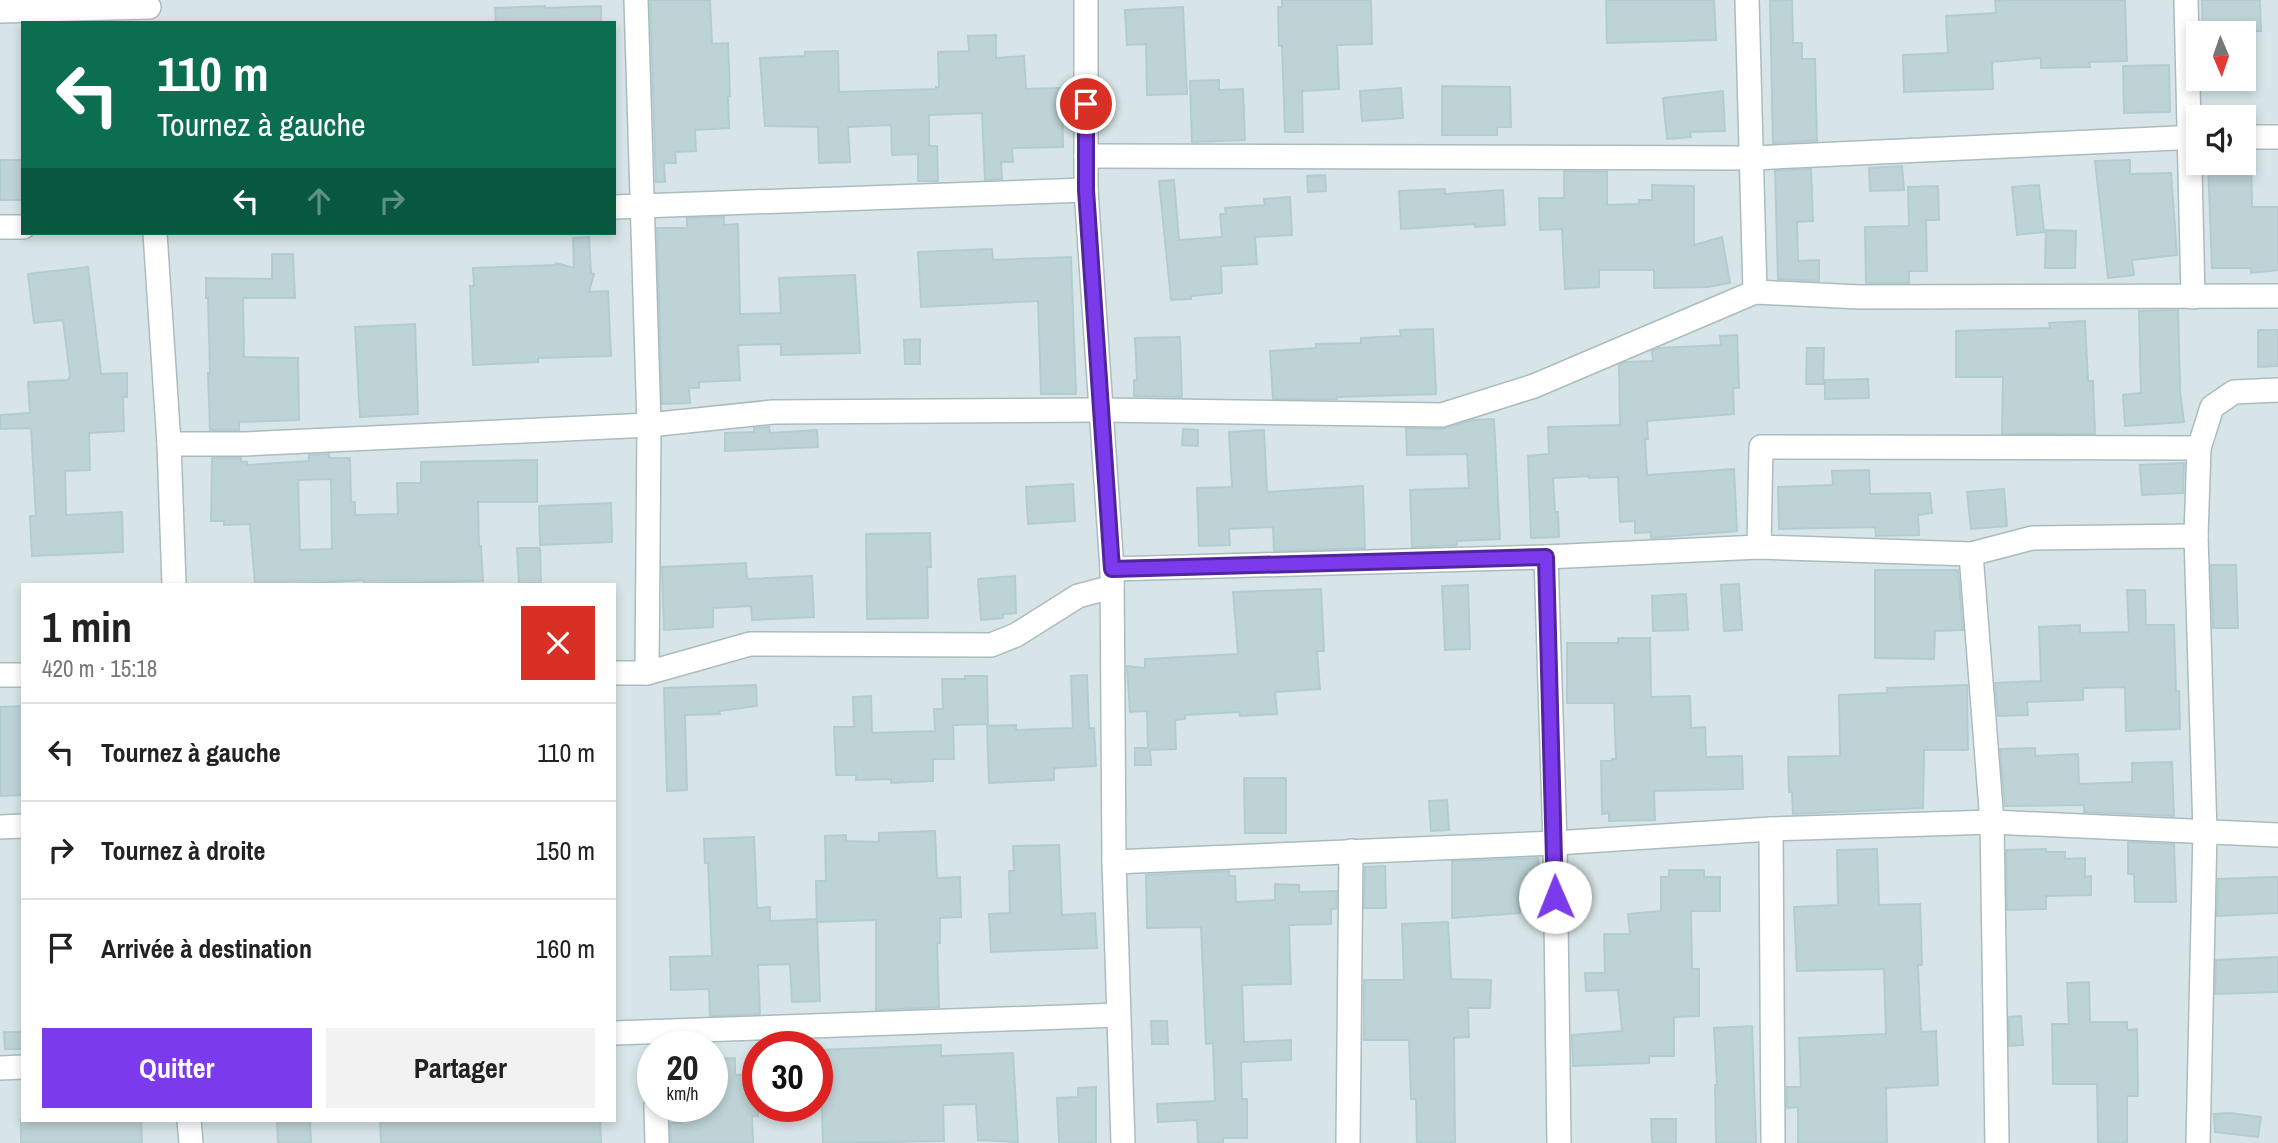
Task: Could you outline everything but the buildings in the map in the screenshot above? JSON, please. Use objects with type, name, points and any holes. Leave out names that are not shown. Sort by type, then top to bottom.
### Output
[{"type":"street","points":[[636,0],[649,425],[647,673]]},
{"type":"street","points":[[1086,0],[1086,190],[1103,410],[1112,578],[1114,862],[1123,1143]]},
{"type":"street","points":[[1747,0],[1755,292]]},
{"type":"street","points":[[2186,0],[2192,105]]},
{"type":"street","points":[[0,11],[149,10]]},
{"type":"street","points":[[1086,156],[1753,158],[2186,137]]},
{"type":"street","points":[[2256,137],[2278,137]]},
{"type":"street","points":[[2193,297],[2194,175]]},
{"type":"street","points":[[616,207],[1086,190]]},
{"type":"street","points":[[0,227],[21,227]]},
{"type":"street","points":[[156,235],[169,444],[174,583]]},
{"type":"street","points":[[169,444],[245,444],[649,425],[773,412],[1103,410],[1442,415],[1534,386],[1755,292],[1860,297],[2278,296]]},
{"type":"street","points":[[2198,1143],[2205,832],[2196,536],[2199,447],[2212,407],[2234,392],[2278,390]]},
{"type":"street","points":[[1759,547],[1761,447],[2199,447]]},
{"type":"street","points":[[616,673],[647,673],[750,644],[991,645],[1016,635],[1112,578],[1759,547],[1971,554],[2032,538],[2196,536]]},
{"type":"street","points":[[1971,554],[1992,822],[1997,1143]]},
{"type":"street","points":[[1546,557],[1555,843],[1559,1143]]},
{"type":"street","points":[[0,675],[21,675]]},
{"type":"street","points":[[1114,862],[1555,843],[1771,829],[1992,822],[2278,835]]},
{"type":"street","points":[[0,827],[21,826]]},
{"type":"street","points":[[1771,829],[1773,1143]]},
{"type":"street","points":[[1349,1143],[1351,852]]},
{"type":"street","points":[[728,1034],[1118,1015]]},
{"type":"street","points":[[616,1033],[637,1036]]},
{"type":"street","points":[[0,1068],[21,1067]]},
{"type":"street","points":[[189,1122],[191,1143]]},
{"type":"street","points":[[656,1122],[657,1143]]},
{"type":"shaded area","points":[[0,0],[2278,0],[2278,1143],[0,1143]]},
{"type":"route","points":[[1086,104],[1086,190],[1112,569],[1546,557],[1555,897]]}]
